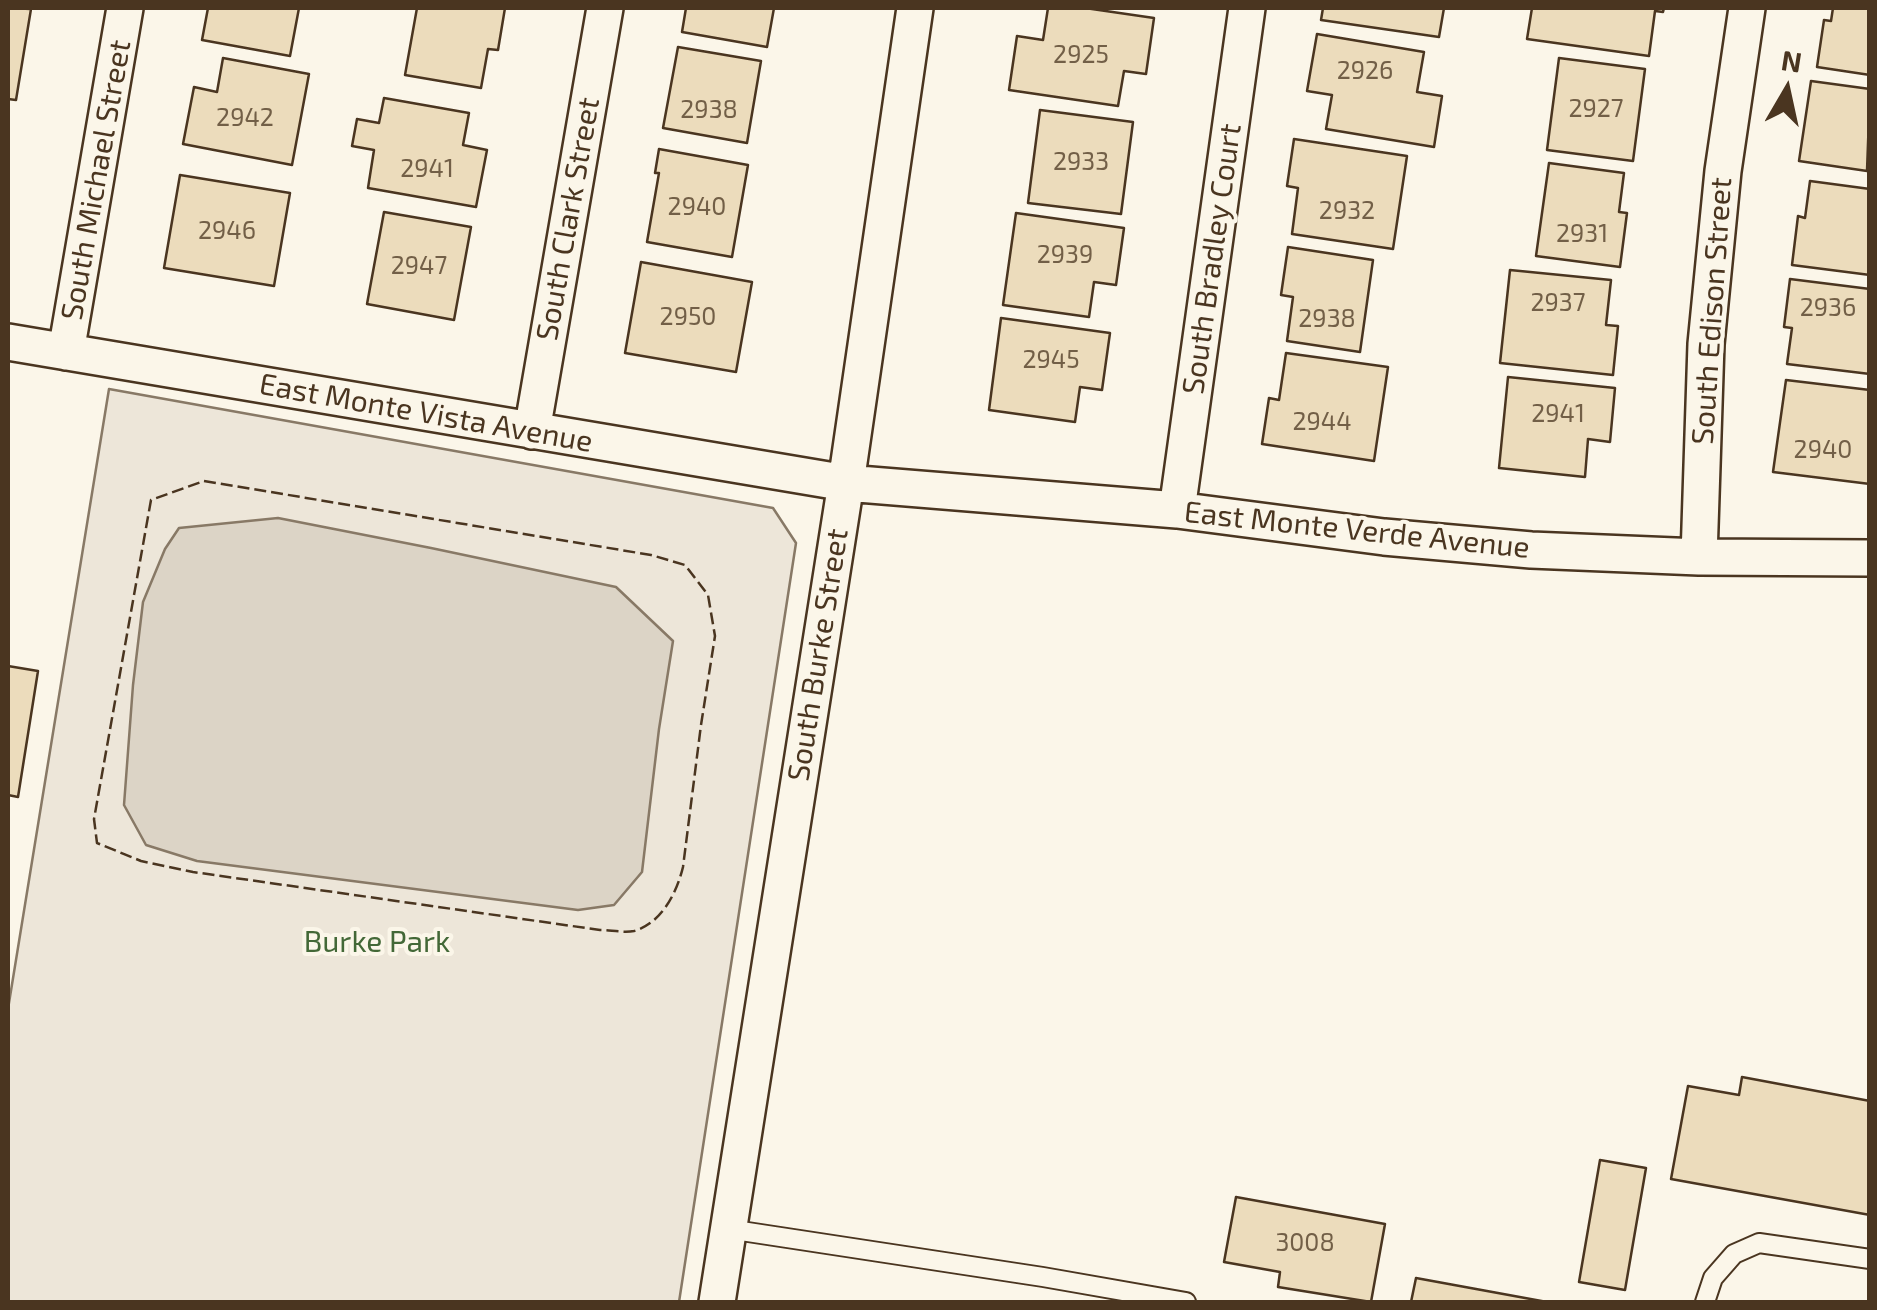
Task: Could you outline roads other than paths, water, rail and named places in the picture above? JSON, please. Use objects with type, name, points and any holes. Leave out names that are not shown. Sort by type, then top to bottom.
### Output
[{"type":"street","name":"South Michael Street","points":[[66,352],[125,8]]},
{"type":"street","name":"South Clark Street","points":[[532,431],[605,8]]},
{"type":"street","name":"South Burke Street","points":[[717,1302],[846,482],[915,8]]},
{"type":"street","name":"South Bradley Court","points":[[1176,510],[1247,8]]},
{"type":"street","name":"South Edison Street","points":[[1699,557],[1706,344],[1722,171],[1747,8]]},
{"type":"street","name":"East Monte Vista Avenue","points":[[8,342],[846,482]]},
{"type":"street","name":"East Monte Verde Avenue","points":[[846,482],[1176,510],[1512,548],[1699,557],[1870,558]]},
{"type":"lane","points":[[728,1229],[1186,1302]]},
{"type":"lane","points":[[1704,1302],[1712,1278],[1734,1254],[1758,1243],[1870,1259]]},
{"type":"park label","name":"Burke Park","points":[[377,942]]}]
